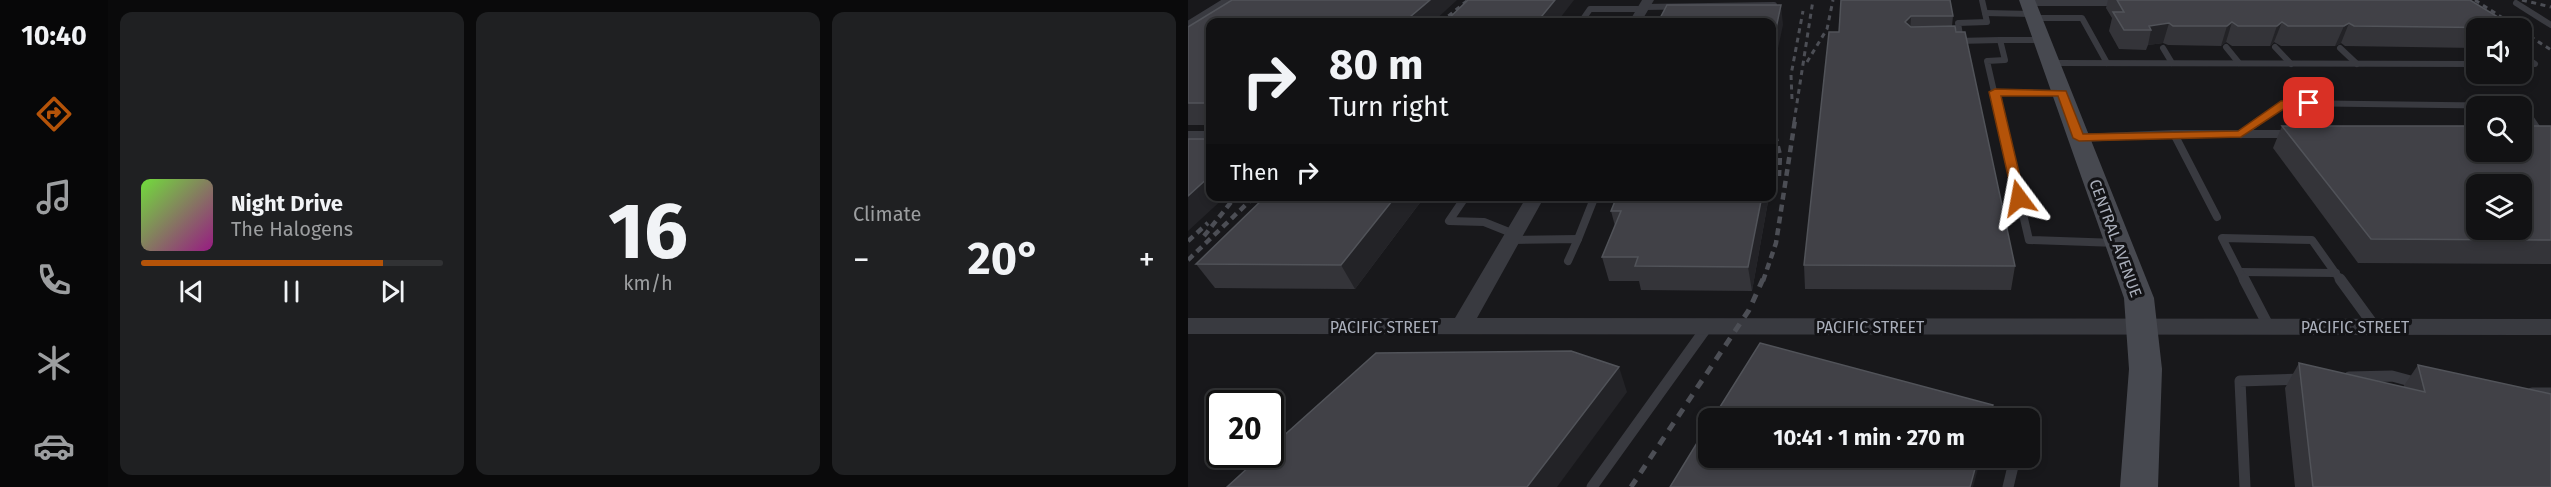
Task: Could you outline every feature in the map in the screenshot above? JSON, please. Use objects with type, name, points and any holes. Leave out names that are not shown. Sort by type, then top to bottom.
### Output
[{"type":"street","points":[[1637,18],[1645,5]]},
{"type":"street","name":"CENTRAL AVENUE","points":[[2032,15],[2139,298],[2144,327],[2148,381],[2139,487]]},
{"type":"street","points":[[1461,327],[1533,201]]},
{"type":"street","name":"PACIFIC STREET","points":[[1188,326],[2551,327]]},
{"type":"lane","points":[[1188,24],[1227,0]]},
{"type":"lane","points":[[1961,41],[1958,23],[1988,22],[1982,0]]},
{"type":"lane","points":[[1951,41],[2000,40],[2032,15],[2125,3]]},
{"type":"lane","points":[[2516,3],[2551,25]]},
{"type":"lane","points":[[1584,18],[1590,9],[1645,5],[1774,5]]},
{"type":"lane","points":[[1985,13],[2082,18],[2107,63]]},
{"type":"lane","points":[[2000,40],[2005,60],[1987,61],[2029,240],[2120,243]]},
{"type":"lane","points":[[2226,47],[2239,63]]},
{"type":"lane","points":[[2275,47],[2291,64]]},
{"type":"lane","points":[[2163,48],[2172,63]]},
{"type":"lane","points":[[2340,48],[2357,64]]},
{"type":"lane","points":[[2051,63],[2466,64]]},
{"type":"lane","points":[[1995,92],[2062,93]]},
{"type":"lane","points":[[2241,134],[2285,103],[2466,106]]},
{"type":"lane","points":[[2532,122],[2541,135],[2532,135]]},
{"type":"lane","points":[[2079,138],[2174,134],[2300,134]]},
{"type":"lane","points":[[2174,134],[2217,217]]},
{"type":"lane","points":[[1188,135],[1206,135]]},
{"type":"lane","points":[[1463,201],[1449,221],[1484,222],[1512,237],[1578,239]]},
{"type":"lane","points":[[1568,261],[1593,201]]},
{"type":"lane","points":[[2269,327],[2222,238],[2312,240],[2375,327]]},
{"type":"lane","points":[[2241,272],[2336,273]]},
{"type":"lane","points":[[1592,487],[1707,327]]},
{"type":"lane","points":[[2334,378],[2392,376],[2426,385]]},
{"type":"lane","points":[[2245,487],[2240,381],[2310,378]]},
{"type":"lane","points":[[2517,393],[2551,393]]},
{"type":"lane","points":[[2007,487],[2012,468]]},
{"type":"building","points":[[1232,0],[1430,0],[1409,18],[1206,18],[1206,103],[1188,103],[1188,27]]},
{"type":"building","points":[[1468,0],[1555,0],[1540,18],[1449,18]]},
{"type":"building","points":[[1841,0],[1950,0],[1953,16],[1911,16],[1905,22],[1911,27],[1955,26],[1956,32],[1965,32],[2015,266],[1804,265],[1829,32],[1839,32]]},
{"type":"building","points":[[2117,0],[2470,0],[2500,18],[2466,18],[2466,27],[2354,26],[2349,23],[2344,26],[2288,26],[2282,22],[2277,26],[2238,26],[2232,22],[2227,26],[2173,26],[2169,23],[2149,26],[2151,30],[2124,30],[2113,12],[2124,12]]},
{"type":"building","points":[[1667,5],[1781,5],[1776,28],[1776,18],[1660,18]]},
{"type":"building","points":[[2282,126],[2466,126],[2466,162],[2532,162],[2532,126],[2551,126],[2551,240],[2532,240],[2532,174],[2466,174],[2466,240],[2371,239]]},
{"type":"building","points":[[1188,139],[1206,139],[1206,180],[1188,196]]},
{"type":"building","points":[[1261,201],[1392,201],[1341,265],[1196,264]]},
{"type":"building","points":[[1615,201],[1761,201],[1748,267],[1635,266],[1638,257],[1602,257],[1621,211],[1611,211]]},
{"type":"building","points":[[1760,343],[1993,405],[1992,408],[1719,408]]},
{"type":"building","points":[[1571,351],[1619,367],[1527,487],[1227,487],[1248,468],[1284,468],[1284,435],[1376,353]]},
{"type":"building","points":[[2299,363],[2425,392],[2418,365],[2551,394],[2551,487],[2313,487]]},
{"type":"building","points":[[1698,441],[1698,468],[1975,468],[1970,487],[1670,487]]},
{"type":"railway","points":[[1446,18],[1468,0]]},
{"type":"railway","points":[[1794,122],[1813,0]]},
{"type":"railway","points":[[1807,62],[1827,29],[1833,0]]},
{"type":"railway","points":[[2475,0],[2503,18]]},
{"type":"railway","points":[[2522,0],[2551,7]]},
{"type":"railway","points":[[1792,99],[1791,75],[1803,11]]},
{"type":"railway","points":[[2532,38],[2551,50]]},
{"type":"railway","points":[[1763,281],[1776,243],[1795,120]]},
{"type":"railway","points":[[1776,139],[1780,155],[1779,176]]},
{"type":"railway","points":[[1204,236],[1232,201]]},
{"type":"railway","points":[[1188,260],[1250,201]]},
{"type":"railway","points":[[1188,241],[1208,223]]},
{"type":"railway","points":[[1631,487],[1749,310],[1763,279]]},
{"type":"route","points":[[2019,198],[1995,92],[2062,93],[2079,138],[2241,134],[2285,103],[2309,103]]}]
